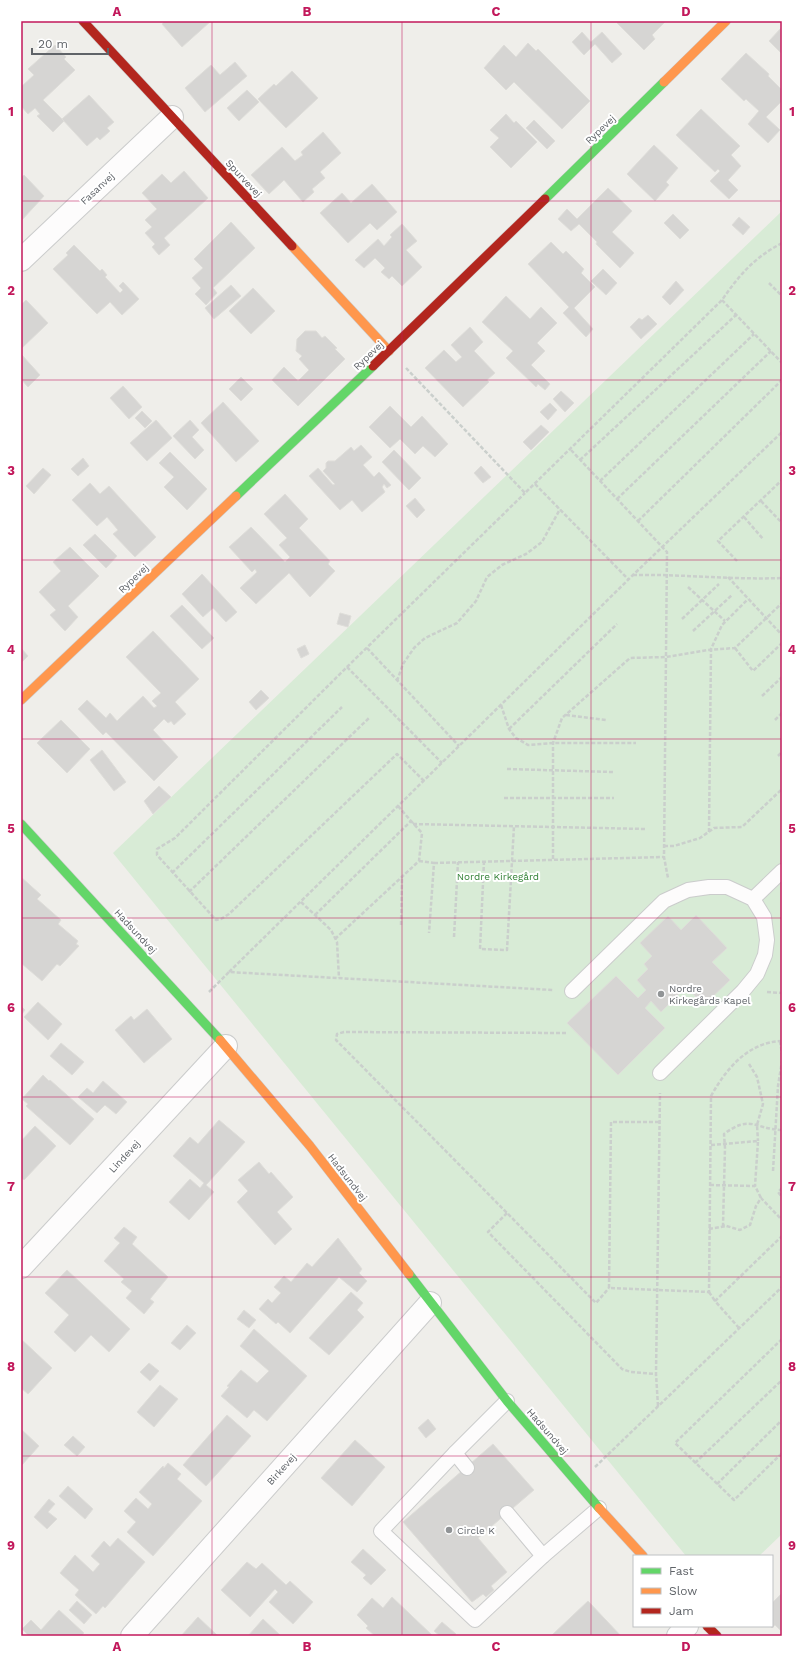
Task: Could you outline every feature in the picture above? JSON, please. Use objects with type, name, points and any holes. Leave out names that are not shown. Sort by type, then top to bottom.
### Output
[{"type":"street","name":"Rypevej","points":[[21,700],[389,351],[726,21]]},
{"type":"street","name":"Spurvevej","points":[[91,24],[172,117],[389,351]]},
{"type":"street","name":"Fasanvej","points":[[21,260],[172,117]]},
{"type":"street","name":"Hadsundvej","points":[[21,824],[192,1007],[226,1046],[310,1146],[507,1401],[599,1508],[642,1555]]},
{"type":"street","name":"Lindevej","points":[[21,1267],[226,1046]]},
{"type":"street","name":"Birkevej","points":[[132,1636],[430,1302]]},
{"type":"street","points":[[678,1636],[686,1627]]},
{"type":"street","points":[[708,1627],[717,1636]]},
{"type":"lane","points":[[752,899],[782,871]]},
{"type":"lane","points":[[572,991],[664,901],[688,890],[710,887],[727,888],[752,899],[764,917],[767,940],[765,955],[757,974],[743,991],[660,1073]]},
{"type":"lane","points":[[507,1401],[381,1531],[476,1620],[543,1556],[599,1508]]},
{"type":"lane","points":[[455,1453],[467,1468]]},
{"type":"lane","points":[[507,1513],[543,1556]]},
{"type":"path","points":[[424,781],[397,754],[229,914],[221,919],[216,920],[157,855],[157,849],[175,838],[366,648],[571,450],[722,300],[738,276],[764,253],[782,243]]},
{"type":"path","points":[[769,283],[782,296]]},
{"type":"path","points":[[722,300],[782,363]]},
{"type":"path","points":[[580,460],[736,315]]},
{"type":"path","points":[[600,481],[754,334]]},
{"type":"path","points":[[389,351],[526,493]]},
{"type":"path","points":[[617,499],[770,351]]},
{"type":"path","points":[[638,521],[782,380]]},
{"type":"path","points":[[192,1007],[782,432]]},
{"type":"path","points":[[571,450],[667,552],[664,857],[673,897]]},
{"type":"path","points":[[737,561],[718,541],[782,481]]},
{"type":"path","points":[[536,484],[629,580]]},
{"type":"path","points":[[761,501],[782,524]]},
{"type":"path","points":[[397,681],[403,664],[414,648],[425,638],[457,623],[476,601],[487,577],[502,565],[526,554],[542,542],[560,509]]},
{"type":"path","points":[[744,517],[763,539]]},
{"type":"path","points":[[633,576],[667,574],[757,579],[782,578]]},
{"type":"path","points":[[728,577],[782,635]]},
{"type":"path","points":[[682,619],[719,584]]},
{"type":"path","points":[[688,587],[725,621]]},
{"type":"path","points":[[693,631],[732,595]]},
{"type":"path","points":[[709,832],[711,649],[722,624],[748,599]]},
{"type":"path","points":[[553,860],[553,744],[562,718],[565,714],[630,658],[666,657],[711,649],[735,648],[782,603]]},
{"type":"path","points":[[509,729],[617,624]]},
{"type":"path","points":[[735,648],[753,671],[782,643]]},
{"type":"path","points":[[366,648],[459,746]]},
{"type":"path","points":[[347,667],[442,763]]},
{"type":"path","points":[[762,696],[782,677]]},
{"type":"path","points":[[501,705],[509,729],[516,738],[528,745],[636,743]]},
{"type":"path","points":[[172,873],[342,707]]},
{"type":"path","points":[[775,720],[782,713]]},
{"type":"path","points":[[565,714],[606,720]]},
{"type":"path","points":[[190,892],[369,718]]},
{"type":"path","points":[[778,756],[782,752]]},
{"type":"path","points":[[506,769],[612,772]]},
{"type":"path","points":[[664,846],[674,846],[700,838],[714,828],[742,827],[782,789]]},
{"type":"path","points":[[504,798],[614,798]]},
{"type":"path","points":[[335,939],[419,862],[422,833],[398,806]]},
{"type":"path","points":[[315,916],[411,821]]},
{"type":"path","points":[[413,824],[646,829]]},
{"type":"path","points":[[484,861],[480,949],[507,950],[514,826]]},
{"type":"path","points":[[419,862],[434,863],[664,857]]},
{"type":"path","points":[[454,937],[458,862]]},
{"type":"path","points":[[429,933],[434,863]]},
{"type":"path","points":[[401,925],[402,877]]},
{"type":"path","points":[[301,902],[331,930],[335,939],[338,954],[339,978]]},
{"type":"path","points":[[229,972],[572,991]]},
{"type":"path","points":[[566,1033],[344,1032],[337,1034],[336,1040],[342,1048],[596,1303],[609,1288],[611,1122],[659,1122]]},
{"type":"path","points":[[739,1328],[708,1292],[711,1096],[721,1078],[734,1063],[752,1049],[771,1041],[781,1041],[782,1054]]},
{"type":"path","points":[[773,1171],[778,1086],[782,1061]]},
{"type":"path","points":[[749,1064],[757,1078],[763,1104],[757,1125],[758,1141],[755,1186],[762,1198],[782,1220]]},
{"type":"path","points":[[658,1406],[656,1374],[660,1073]]},
{"type":"path","points":[[762,1198],[756,1206],[750,1226],[740,1230],[723,1225],[724,1134],[734,1126],[750,1122],[776,1130],[782,1130]]},
{"type":"path","points":[[711,1145],[758,1141]]},
{"type":"path","points":[[710,1185],[755,1186]]},
{"type":"path","points":[[782,1188],[778,1192],[782,1197]]},
{"type":"path","points":[[507,1214],[488,1232],[622,1368],[631,1372],[656,1374]]},
{"type":"path","points":[[709,1229],[727,1226]]},
{"type":"path","points":[[715,1301],[782,1236]]},
{"type":"path","points":[[578,1483],[782,1287]]},
{"type":"path","points":[[609,1288],[708,1292]]},
{"type":"path","points":[[782,1339],[675,1443],[734,1500],[782,1453]]},
{"type":"path","points":[[695,1463],[782,1380]]},
{"type":"path","points":[[717,1484],[782,1420]]},
{"type":"green space","name":"Nordre Kirkegård","points":[[782,211],[782,1534],[760,1555],[685,1555],[113,853]]},
{"type":"building","points":[[165,21],[211,21],[182,47],[162,24]]},
{"type":"building","points":[[620,21],[666,21],[652,35],[655,39],[644,50],[617,23]]},
{"type":"building","points":[[782,27],[782,54],[769,41]]},
{"type":"building","points":[[582,32],[591,42],[602,32],[622,54],[612,63],[595,44],[584,55],[572,42]]},
{"type":"building","points":[[528,43],[536,51],[538,49],[590,101],[562,129],[514,82],[506,90],[484,68],[504,45],[516,57]]},
{"type":"building","points":[[55,45],[66,57],[64,59],[75,70],[43,100],[64,121],[53,132],[37,116],[40,114],[35,108],[28,114],[21,106],[21,87],[34,75],[28,69]]},
{"type":"building","points":[[746,53],[769,74],[768,76],[782,90],[782,101],[766,117],[780,130],[768,143],[748,124],[759,111],[746,99],[744,101],[721,79]]},
{"type":"building","points":[[235,62],[247,76],[205,112],[185,88],[211,65],[220,75]]},
{"type":"building","points":[[292,71],[318,98],[286,128],[258,99],[274,84],[276,86]]},
{"type":"building","points":[[247,90],[259,102],[239,121],[227,108]]},
{"type":"building","points":[[89,95],[114,122],[107,128],[110,131],[100,140],[97,137],[87,146],[62,119]]},
{"type":"building","points":[[701,109],[740,146],[731,155],[741,166],[728,180],[738,190],[729,199],[710,181],[720,171],[718,169],[715,172],[676,135]]},
{"type":"building","points":[[506,114],[514,123],[516,121],[537,142],[511,168],[490,147],[499,138],[490,130]]},
{"type":"building","points":[[534,120],[555,141],[547,149],[526,128]]},
{"type":"building","points":[[323,132],[341,153],[320,172],[325,178],[312,189],[314,192],[303,202],[284,180],[269,194],[251,175],[282,147],[295,161],[303,155],[301,152]]},
{"type":"building","points":[[654,145],[678,168],[666,182],[669,185],[655,201],[627,174]]},
{"type":"building","points":[[184,171],[208,198],[164,238],[170,245],[159,255],[152,247],[155,244],[145,233],[152,227],[145,220],[157,209],[142,193],[162,174],[171,183]]},
{"type":"building","points":[[24,175],[44,196],[21,221],[21,178]]},
{"type":"building","points":[[372,184],[397,212],[377,230],[370,223],[348,243],[320,213],[342,193],[351,203]]},
{"type":"building","points":[[608,188],[632,211],[612,232],[634,253],[620,268],[579,224],[571,231],[558,219],[567,209],[577,219]]},
{"type":"building","points":[[673,214],[689,230],[680,239],[664,223]]},
{"type":"building","points":[[739,217],[750,227],[743,235],[732,225]]},
{"type":"building","points":[[231,222],[255,248],[213,288],[217,293],[206,305],[195,294],[201,288],[192,278],[203,268],[194,259]]},
{"type":"building","points":[[402,224],[417,241],[406,250],[422,267],[402,286],[392,276],[389,279],[381,272],[385,268],[375,258],[364,268],[355,260],[378,239],[384,246],[392,237],[390,235]]},
{"type":"building","points":[[551,242],[563,254],[566,251],[584,269],[581,273],[595,287],[574,308],[593,329],[586,337],[563,313],[569,307],[528,264]]},
{"type":"building","points":[[74,245],[100,271],[102,269],[107,275],[105,277],[120,293],[123,290],[119,286],[123,282],[139,299],[122,315],[110,302],[97,314],[53,269],[68,255],[66,253]]},
{"type":"building","points":[[603,269],[617,283],[606,295],[591,281]]},
{"type":"building","points":[[676,281],[684,290],[670,305],[662,297]]},
{"type":"building","points":[[231,285],[241,296],[214,319],[205,308]]},
{"type":"building","points":[[253,288],[275,311],[251,334],[229,311]]},
{"type":"building","points":[[506,296],[530,319],[541,307],[557,323],[537,343],[545,351],[531,365],[550,384],[545,390],[538,384],[536,387],[506,358],[513,351],[482,322]]},
{"type":"building","points":[[26,300],[48,323],[22,348],[21,305]]},
{"type":"building","points":[[648,315],[657,324],[641,339],[630,327],[639,318],[642,320]]},
{"type":"building","points":[[470,327],[483,342],[474,351],[495,373],[487,380],[489,382],[463,407],[425,368],[444,350],[456,362],[462,357],[451,345]]},
{"type":"building","points":[[305,331],[316,331],[322,338],[325,336],[345,359],[298,406],[272,380],[284,367],[298,381],[309,370],[299,359],[302,356],[296,351],[297,339]]},
{"type":"building","points":[[21,354],[40,375],[28,387],[21,379]]},
{"type":"building","points":[[241,377],[253,389],[241,401],[229,389]]},
{"type":"building","points":[[123,386],[142,407],[129,419],[110,398]]},
{"type":"building","points":[[561,391],[574,403],[565,412],[553,399]]},
{"type":"building","points":[[223,402],[259,441],[236,462],[201,423]]},
{"type":"building","points":[[550,403],[557,410],[548,420],[540,412]]},
{"type":"building","points":[[390,406],[411,427],[422,416],[448,444],[435,457],[423,446],[415,454],[400,439],[390,448],[369,427]]},
{"type":"building","points":[[142,411],[152,421],[145,428],[135,418]]},
{"type":"building","points":[[156,420],[172,438],[147,461],[130,443]]},
{"type":"building","points":[[190,420],[199,430],[192,437],[204,450],[195,459],[173,436]]},
{"type":"building","points":[[541,425],[549,432],[531,450],[523,442]]},
{"type":"building","points":[[361,445],[372,457],[363,465],[374,477],[379,472],[391,485],[387,488],[384,484],[382,487],[385,492],[362,512],[352,500],[340,510],[309,476],[318,468],[333,485],[335,484],[323,471],[326,468],[326,463],[328,461],[335,461],[351,447],[354,451]]},
{"type":"building","points":[[394,450],[421,478],[409,490],[382,462]]},
{"type":"building","points":[[170,452],[207,489],[187,510],[164,487],[174,477],[159,463]]},
{"type":"building","points":[[83,458],[89,466],[78,476],[71,469]]},
{"type":"building","points":[[481,466],[491,477],[483,483],[474,473]]},
{"type":"building","points":[[43,468],[51,475],[34,494],[26,486]]},
{"type":"building","points":[[90,483],[100,494],[109,486],[156,537],[135,557],[113,534],[118,530],[107,517],[97,526],[72,500]]},
{"type":"building","points":[[285,494],[308,519],[299,528],[330,561],[328,564],[335,571],[310,597],[289,573],[256,604],[240,588],[257,572],[255,569],[252,572],[229,547],[251,527],[285,562],[290,557],[279,545],[287,538],[264,514]]},
{"type":"building","points":[[415,498],[425,510],[417,518],[406,506]]},
{"type":"building","points":[[95,534],[117,556],[106,568],[83,545]]},
{"type":"building","points":[[70,547],[99,576],[68,606],[78,617],[65,631],[50,615],[56,610],[39,592],[61,571],[53,562]]},
{"type":"building","points":[[202,574],[237,612],[226,622],[213,608],[203,617],[182,594]]},
{"type":"building","points":[[182,605],[214,638],[202,649],[170,616]]},
{"type":"building","points":[[340,613],[351,616],[348,627],[337,624]]},
{"type":"building","points":[[153,631],[199,679],[175,702],[186,714],[174,725],[171,721],[168,723],[164,719],[153,730],[178,757],[154,781],[106,732],[103,735],[78,709],[87,700],[106,718],[110,713],[117,721],[143,696],[154,708],[157,706],[152,701],[161,693],[126,657]]},
{"type":"building","points":[[305,645],[309,654],[301,658],[297,649]]},
{"type":"building","points":[[21,648],[28,656],[21,663]]},
{"type":"building","points":[[261,690],[269,698],[256,710],[249,702]]},
{"type":"building","points":[[61,720],[90,749],[67,773],[37,743]]},
{"type":"building","points":[[102,750],[126,782],[114,791],[90,760]]},
{"type":"building","points":[[159,786],[171,797],[153,814],[144,801]]},
{"type":"building","points":[[21,877],[41,895],[37,899],[61,920],[58,924],[78,941],[76,944],[79,946],[60,966],[57,964],[42,981],[21,963]]},
{"type":"building","name":"Nordre Kirkegårds Kapel","points":[[696,915],[727,948],[712,962],[730,980],[704,1005],[686,987],[661,1012],[651,1001],[645,1008],[665,1028],[618,1075],[567,1023],[616,976],[638,998],[646,990],[637,980],[648,969],[644,964],[652,956],[640,943],[668,916],[681,930]]},
{"type":"building","points":[[38,1002],[62,1024],[48,1040],[24,1017]]},
{"type":"building","points":[[21,1006],[25,1010],[21,1015]]},
{"type":"building","points":[[147,1009],[172,1039],[144,1063],[115,1030],[131,1016],[134,1020]]},
{"type":"building","points":[[61,1043],[84,1062],[72,1075],[50,1056]]},
{"type":"building","points":[[43,1075],[94,1119],[70,1145],[26,1106],[28,1104],[22,1099]]},
{"type":"building","points":[[103,1081],[127,1102],[116,1114],[105,1105],[97,1113],[78,1097],[87,1088],[93,1093]]},
{"type":"building","points":[[219,1120],[245,1142],[206,1185],[214,1192],[189,1220],[169,1202],[190,1179],[200,1188],[204,1183],[173,1156],[190,1137],[198,1144]]},
{"type":"building","points":[[35,1126],[56,1146],[24,1180],[21,1177],[21,1141]]},
{"type":"building","points":[[259,1162],[269,1174],[271,1172],[293,1197],[277,1212],[292,1229],[275,1245],[237,1202],[248,1191],[238,1180]]},
{"type":"building","points":[[124,1227],[137,1237],[132,1244],[168,1277],[150,1299],[154,1302],[144,1314],[126,1298],[132,1291],[121,1282],[124,1279],[104,1261],[120,1243],[114,1238]]},
{"type":"building","points":[[338,1238],[362,1269],[359,1273],[367,1281],[357,1292],[339,1277],[290,1333],[278,1322],[276,1324],[259,1309],[268,1299],[272,1303],[281,1293],[274,1287],[284,1276],[291,1282],[307,1263],[312,1267]]},
{"type":"building","points":[[67,1270],[130,1329],[109,1352],[91,1335],[75,1352],[54,1332],[69,1315],[45,1293]]},
{"type":"building","points":[[351,1292],[363,1303],[357,1310],[364,1317],[329,1355],[309,1338]]},
{"type":"building","points":[[244,1310],[256,1320],[249,1328],[237,1319]]},
{"type":"building","points":[[187,1325],[196,1333],[180,1350],[171,1343]]},
{"type":"building","points":[[254,1329],[307,1376],[267,1421],[254,1410],[247,1418],[221,1396],[229,1387],[227,1386],[241,1370],[257,1383],[269,1371],[240,1346]]},
{"type":"building","points":[[21,1339],[52,1368],[28,1394],[21,1388]]},
{"type":"building","points":[[149,1363],[159,1371],[150,1381],[140,1372]]},
{"type":"building","points":[[160,1385],[178,1399],[154,1427],[137,1412]]},
{"type":"building","points":[[227,1415],[251,1436],[206,1486],[183,1465]]},
{"type":"building","points":[[428,1419],[436,1429],[426,1438],[418,1428]]},
{"type":"building","points":[[21,1429],[39,1446],[21,1466]]},
{"type":"building","points":[[73,1436],[85,1447],[77,1456],[64,1445]]},
{"type":"building","points":[[355,1440],[385,1467],[352,1506],[321,1478]]},
{"type":"building","name":"Circle K","points":[[493,1444],[534,1490],[478,1538],[507,1572],[491,1586],[494,1590],[486,1597],[483,1594],[472,1602],[403,1522]]},
{"type":"building","points":[[168,1463],[181,1474],[177,1479],[202,1501],[153,1556],[127,1532],[136,1522],[124,1511],[136,1498],[148,1509],[152,1504],[139,1492],[163,1466],[164,1468]]},
{"type":"building","points":[[68,1486],[93,1509],[85,1519],[59,1496]]},
{"type":"building","points":[[49,1499],[55,1504],[48,1512],[57,1519],[47,1529],[34,1517]]},
{"type":"building","points":[[118,1538],[145,1562],[105,1608],[103,1606],[96,1614],[75,1595],[79,1590],[60,1573],[75,1555],[93,1572],[100,1564],[91,1556],[104,1541],[110,1547]]},
{"type":"building","points":[[363,1549],[386,1570],[371,1585],[363,1578],[366,1575],[351,1562]]},
{"type":"building","points":[[247,1562],[256,1569],[262,1563],[286,1585],[290,1581],[313,1602],[293,1624],[269,1602],[278,1592],[275,1589],[250,1617],[221,1590]]},
{"type":"building","points":[[782,1593],[782,1632],[775,1625],[773,1627],[773,1602]]},
{"type":"building","points":[[392,1597],[433,1636],[375,1636],[366,1628],[368,1626],[357,1615],[372,1598],[383,1608]]},
{"type":"building","points":[[77,1601],[92,1615],[84,1624],[69,1610]]},
{"type":"building","points":[[588,1601],[621,1636],[551,1636]]},
{"type":"building","points":[[59,1610],[84,1633],[81,1636],[29,1636],[22,1629],[31,1620],[41,1630]]},
{"type":"building","points":[[198,1617],[218,1636],[181,1636]]},
{"type":"building","points":[[263,1619],[281,1636],[248,1636]]},
{"type":"building","points":[[442,1622],[456,1634],[454,1636],[440,1636],[434,1631]]},
{"type":"traffic: fast","points":[[545,199],[664,82]]},
{"type":"traffic: fast","points":[[236,496],[373,366]]},
{"type":"traffic: fast","points":[[21,824],[220,1040]]},
{"type":"traffic: fast","points":[[409,1274],[507,1401],[599,1508]]},
{"type":"traffic: slow","points":[[664,82],[726,21]]},
{"type":"traffic: slow","points":[[292,246],[389,351]]},
{"type":"traffic: slow","points":[[21,700],[236,496]]},
{"type":"traffic: slow","points":[[220,1040],[310,1146],[409,1274]]},
{"type":"traffic: slow","points":[[599,1508],[642,1555]]},
{"type":"traffic: jam","points":[[83,21],[292,246]]},
{"type":"traffic: jam","points":[[373,366],[545,199]]},
{"type":"traffic: jam","points":[[708,1627],[717,1636]]},
{"type":"place","name":"Nordre Kirkegårds Kapel","points":[[661,994]]},
{"type":"place","name":"Circle K","points":[[449,1530]]}]
